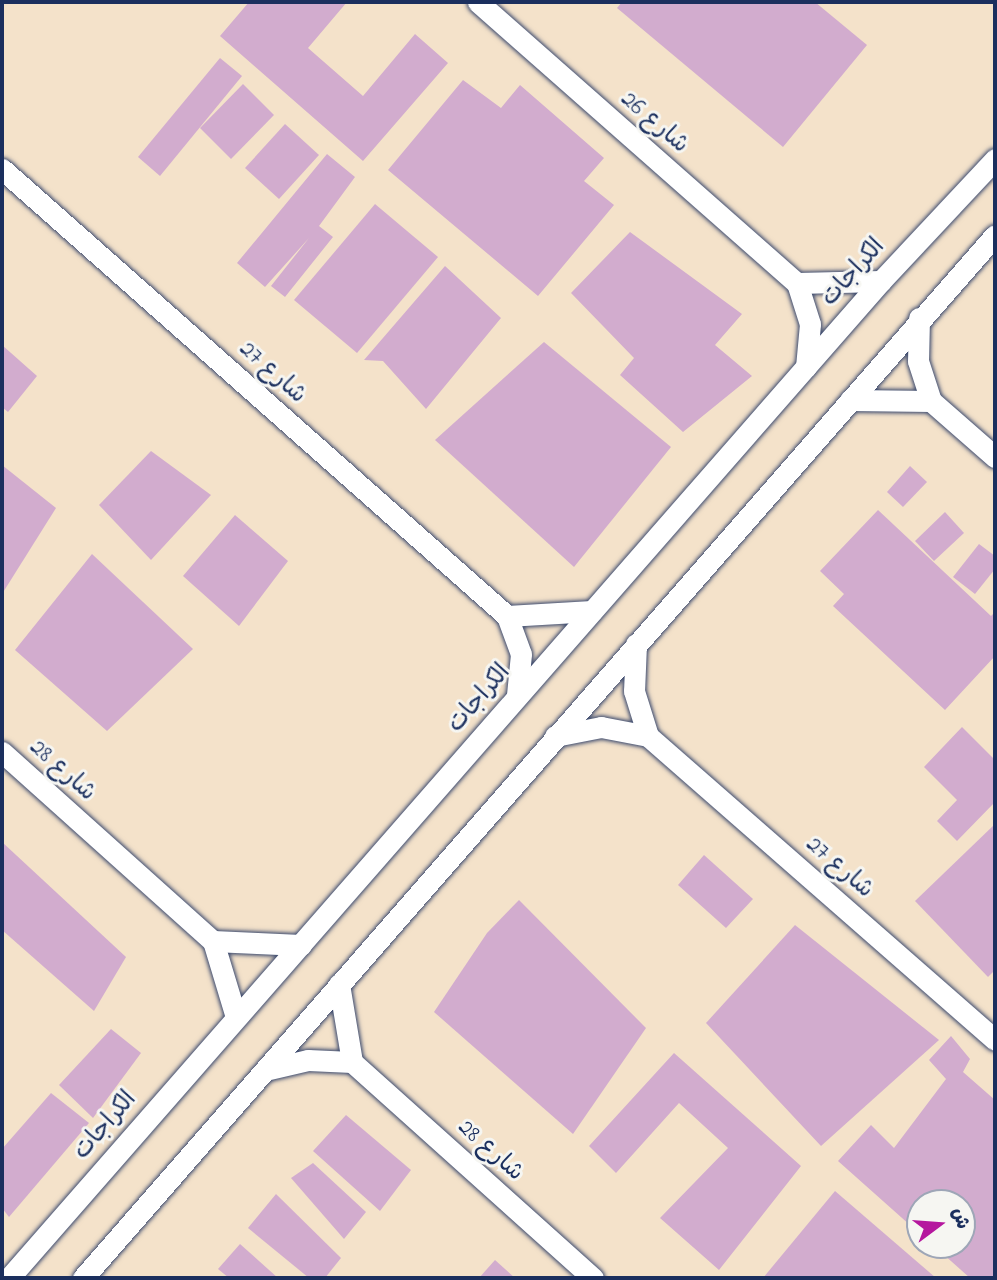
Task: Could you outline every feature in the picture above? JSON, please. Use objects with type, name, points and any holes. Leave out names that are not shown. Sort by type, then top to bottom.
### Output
[{"type":"street","name":"شارع 26","points":[[478,2],[797,283]]},
{"type":"street","name":"الكراجات","points":[[9,1278],[881,281],[995,159]]},
{"type":"street","name":"شارع 27","points":[[2,169],[507,616],[521,654],[517,695]]},
{"type":"street","points":[[83,1278],[919,318],[995,236]]},
{"type":"street","points":[[806,367],[810,324],[797,283],[881,281]]},
{"type":"street","points":[[919,318],[918,360],[931,401],[995,457]]},
{"type":"street","points":[[850,400],[931,401]]},
{"type":"street","points":[[507,616],[592,611]]},
{"type":"street","points":[[555,736],[601,727],[648,736],[634,691],[636,644]]},
{"type":"street","name":"شارع 27","points":[[648,736],[995,1040]]},
{"type":"street","name":"شارع 28","points":[[2,752],[213,942]]},
{"type":"street","points":[[236,1017],[213,942],[301,945]]},
{"type":"street","points":[[265,1070],[308,1060],[352,1062],[339,984]]},
{"type":"street","name":"شارع 28","points":[[352,1062],[593,1278]]},
{"type":"building","points":[[249,2],[347,2],[308,48],[363,96],[415,34],[448,63],[363,161],[220,36]]},
{"type":"building","points":[[622,2],[815,2],[867,45],[783,147],[617,8]]},
{"type":"building","points":[[220,58],[242,76],[160,176],[138,157]]},
{"type":"building","points":[[463,80],[501,108],[520,85],[604,158],[584,181],[614,205],[538,296],[388,170]]},
{"type":"building","points":[[243,84],[274,115],[231,159],[200,128]]},
{"type":"building","points":[[285,124],[319,155],[279,199],[245,168]]},
{"type":"building","points":[[327,154],[355,177],[319,226],[333,237],[285,297],[271,286],[309,238],[265,287],[237,263]]},
{"type":"building","points":[[375,204],[438,257],[357,353],[294,300]]},
{"type":"building","points":[[630,232],[742,314],[715,345],[752,376],[683,432],[620,375],[634,358],[571,293]]},
{"type":"building","points":[[445,266],[501,318],[426,409],[383,361],[364,360]]},
{"type":"building","points":[[544,342],[671,447],[574,567],[435,440]]},
{"type":"building","points":[[2,345],[37,376],[8,412],[2,407]]},
{"type":"building","points":[[151,451],[211,495],[151,560],[99,505]]},
{"type":"building","points":[[2,465],[56,508],[2,594]]},
{"type":"building","points":[[910,466],[927,482],[903,507],[887,492]]},
{"type":"building","points":[[878,510],[991,616],[995,612],[995,656],[945,710],[833,606],[844,594],[820,571]]},
{"type":"building","points":[[945,512],[964,533],[934,561],[915,541]]},
{"type":"building","points":[[235,515],[288,561],[239,626],[183,576]]},
{"type":"building","points":[[979,544],[995,556],[995,569],[975,594],[953,577]]},
{"type":"building","points":[[92,554],[193,649],[107,731],[15,650]]},
{"type":"building","points":[[962,727],[995,760],[995,802],[957,841],[937,821],[957,800],[924,767]]},
{"type":"building","points":[[995,824],[995,970],[988,977],[915,901]]},
{"type":"building","points":[[2,842],[126,957],[94,1011],[2,930]]},
{"type":"building","points":[[704,855],[753,899],[726,928],[678,885]]},
{"type":"building","points":[[519,900],[646,1028],[573,1134],[434,1012],[487,933]]},
{"type":"building","points":[[795,925],[939,1040],[821,1146],[706,1023]]},
{"type":"building","points":[[111,1029],[141,1053],[93,1118],[59,1085]]},
{"type":"building","points":[[951,1036],[970,1059],[963,1072],[995,1100],[995,1278],[970,1278],[949,1259],[976,1259],[976,1189],[906,1189],[906,1222],[838,1161],[871,1125],[894,1148],[946,1079],[929,1060]]},
{"type":"building","points":[[674,1053],[801,1166],[719,1270],[660,1218],[728,1148],[679,1103],[616,1173],[589,1146]]},
{"type":"building","points":[[51,1093],[89,1123],[9,1217],[2,1208],[2,1149]]},
{"type":"building","points":[[346,1115],[411,1170],[380,1211],[313,1151]]},
{"type":"building","points":[[313,1163],[366,1212],[344,1239],[291,1178]]},
{"type":"building","points":[[835,1191],[906,1252],[906,1259],[914,1259],[936,1278],[763,1278]]},
{"type":"building","points":[[276,1194],[341,1258],[325,1278],[309,1278],[248,1228]]},
{"type":"building","points":[[240,1244],[278,1278],[229,1278],[218,1269]]},
{"type":"building","points":[[495,1260],[515,1278],[479,1278]]}]
